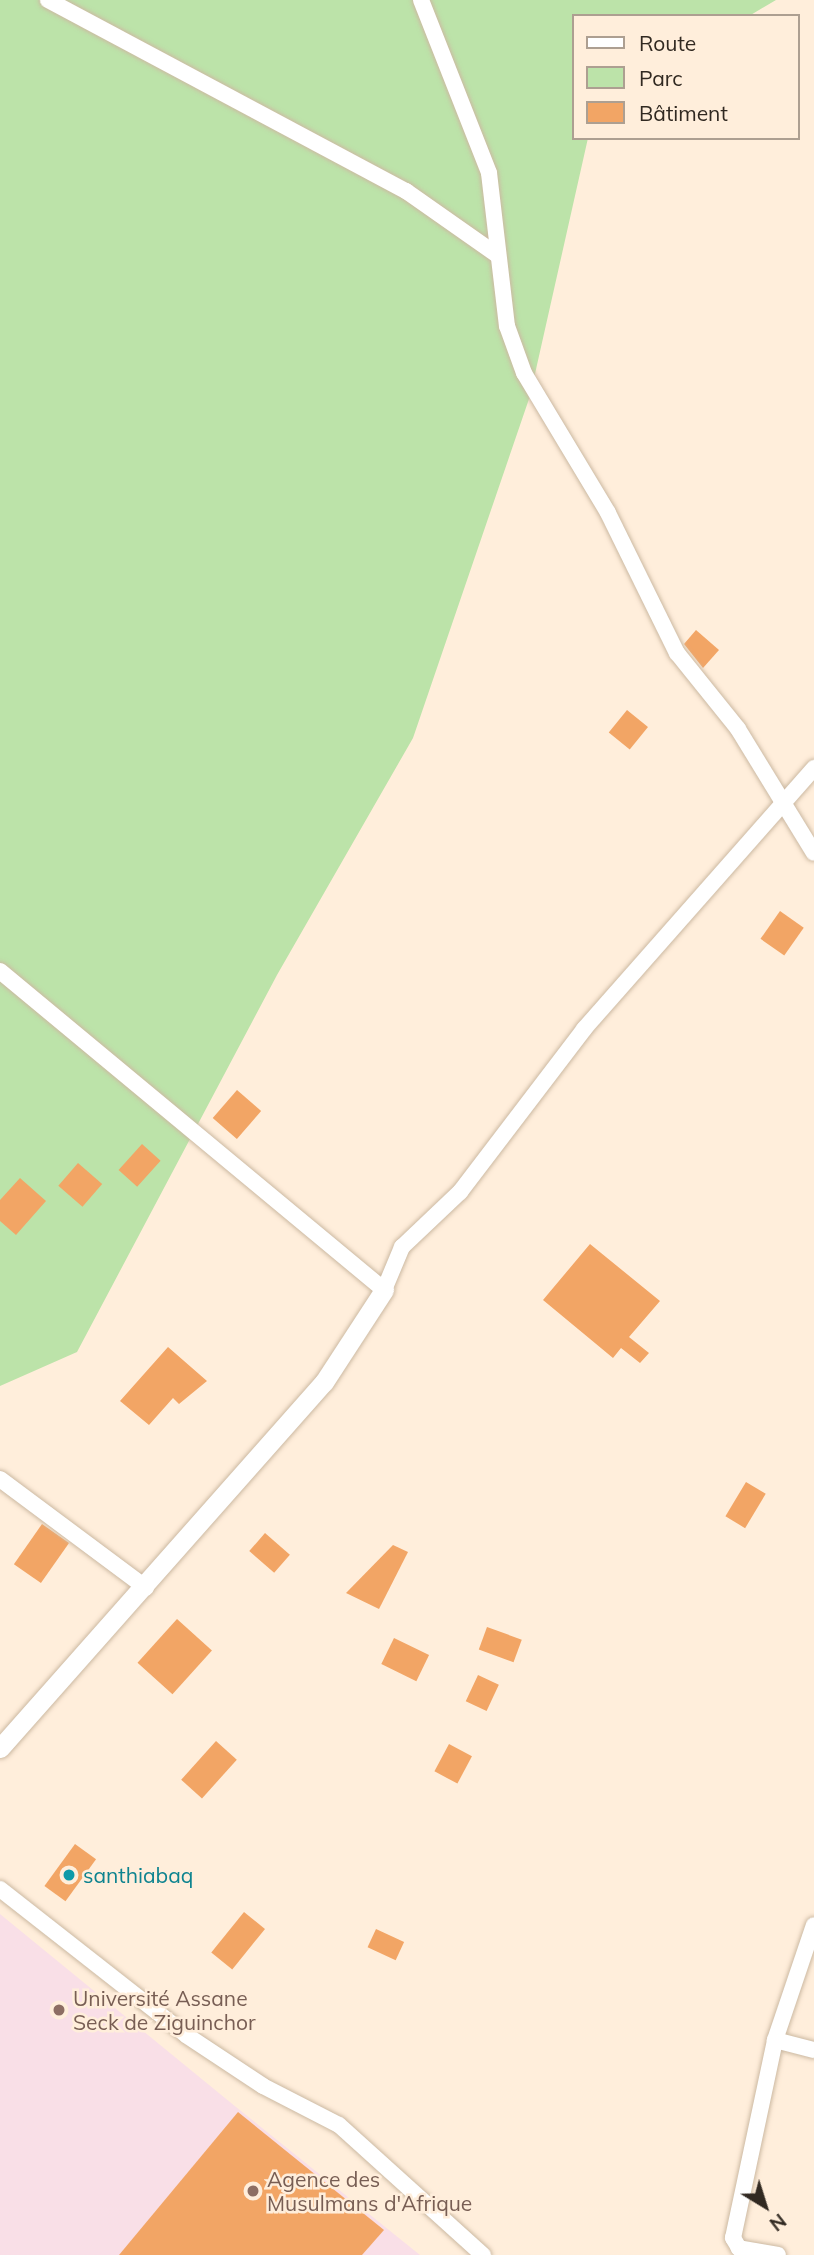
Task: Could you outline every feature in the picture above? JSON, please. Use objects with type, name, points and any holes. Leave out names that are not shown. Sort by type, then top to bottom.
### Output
[{"type":"street","points":[[48,0],[431,205],[497,255]]},
{"type":"street","points":[[421,0],[482,148],[507,326],[550,424],[608,513],[677,653],[738,729],[814,853]]},
{"type":"street","points":[[0,1748],[146,1588],[324,1382],[384,1290],[402,1247],[460,1192],[584,1029],[781,802],[814,768]]},
{"type":"street","points":[[0,971],[384,1290]]},
{"type":"street","points":[[0,1479],[146,1588]]},
{"type":"street","points":[[0,1889],[186,2035],[263,2087],[339,2125],[483,2255]]},
{"type":"street","points":[[778,2255],[739,2248],[733,2238],[775,2040],[814,1925]]},
{"type":"street","points":[[775,2040],[814,2050]]},
{"type":"shaded area","name":"Université Assane Seck de Ziguinchor","points":[[0,1914],[236,2107],[420,2255],[0,2255]]},
{"type":"green space","points":[[0,0],[776,0],[752,14],[572,14],[572,140],[588,140],[530,396],[413,738],[277,975],[77,1352],[0,1386]]},
{"type":"building","points":[[696,630],[719,650],[703,668],[684,644]]},
{"type":"building","points":[[627,710],[648,727],[630,750],[609,733]]},
{"type":"building","points":[[780,911],[804,928],[784,955],[760,939]]},
{"type":"building","points":[[237,1090],[261,1111],[237,1139],[213,1118]]},
{"type":"building","points":[[142,1144],[161,1161],[137,1187],[119,1170]]},
{"type":"building","points":[[78,1163],[102,1184],[82,1207],[58,1186]]},
{"type":"building","points":[[20,1178],[46,1201],[16,1235],[0,1221],[0,1200]]},
{"type":"building","points":[[590,1244],[660,1301],[629,1337],[649,1353],[640,1363],[621,1348],[613,1358],[543,1300]]},
{"type":"building","points":[[168,1347],[207,1381],[179,1404],[173,1398],[149,1425],[120,1401]]},
{"type":"building","points":[[746,1482],[766,1494],[745,1528],[725,1516]]},
{"type":"building","points":[[42,1524],[69,1543],[41,1583],[14,1564]]},
{"type":"building","points":[[265,1533],[290,1555],[274,1573],[249,1551]]},
{"type":"building","points":[[393,1545],[408,1552],[379,1609],[346,1593]]},
{"type":"building","points":[[177,1619],[212,1650],[172,1694],[138,1663]]},
{"type":"building","points":[[487,1627],[522,1640],[514,1662],[479,1650]]},
{"type":"building","points":[[394,1638],[429,1655],[416,1681],[381,1664]]},
{"type":"building","points":[[478,1675],[499,1685],[487,1711],[466,1701]]},
{"type":"building","points":[[216,1741],[237,1760],[202,1798],[181,1780]]},
{"type":"building","points":[[449,1744],[472,1756],[457,1784],[434,1771]]},
{"type":"building","name":"santhiabaq","points":[[75,1844],[96,1859],[65,1901],[44,1886]]},
{"type":"building","points":[[244,1912],[265,1929],[232,1969],[211,1952]]},
{"type":"building","points":[[376,1929],[404,1942],[396,1960],[368,1947]]},
{"type":"building","name":"Agence des Musulmans d'Afrique","points":[[238,2112],[384,2230],[362,2255],[119,2255]]},
{"type":"place","name":"santhiabaq","points":[[69,1875]]},
{"type":"place","name":"Université Assane Seck de Ziguinchor","points":[[59,2010]]},
{"type":"place","name":"Agence des Musulmans d'Afrique","points":[[253,2191]]}]
